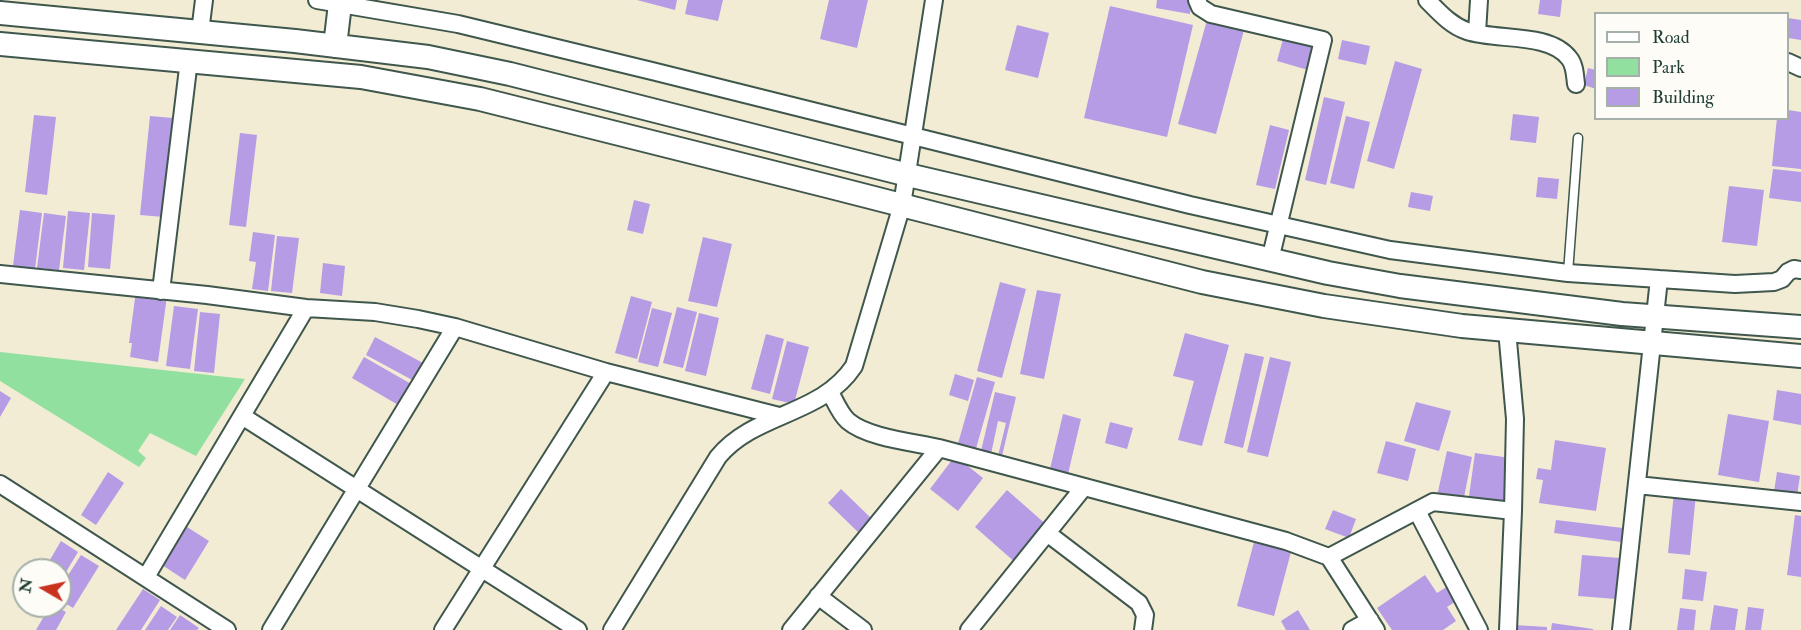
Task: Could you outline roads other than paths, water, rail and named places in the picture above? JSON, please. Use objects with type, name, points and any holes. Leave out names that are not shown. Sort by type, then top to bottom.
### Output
[{"type":"street","points":[[200,32],[204,0]]},
{"type":"street","points":[[318,0],[458,24],[1277,226],[1390,250],[1569,273],[1735,284],[1774,282],[1782,279],[1794,269],[1801,270]]},
{"type":"street","points":[[612,630],[718,457],[729,444],[746,432],[830,393],[845,379],[854,366],[902,205],[934,0]]},
{"type":"street","points":[[1197,0],[1200,7],[1211,14],[1323,40],[1270,260]]},
{"type":"street","points":[[1426,0],[1442,16],[1458,27],[1477,33],[1545,43],[1559,49],[1570,59],[1576,84]]},
{"type":"street","points":[[1477,33],[1479,0]]},
{"type":"street","points":[[335,45],[340,4]]},
{"type":"street","points":[[0,13],[335,45],[428,57],[510,74],[908,175],[1328,273],[1400,286],[1655,316],[1801,327]]},
{"type":"street","points":[[0,44],[361,77],[480,99],[1202,282],[1324,306],[1462,326],[1801,356]]},
{"type":"street","points":[[161,291],[189,60]]},
{"type":"street","points":[[0,274],[306,308],[375,312],[455,327],[606,372],[779,416]]},
{"type":"street","points":[[1621,630],[1659,279]]},
{"type":"street","points":[[146,578],[306,308]]},
{"type":"street","points":[[271,630],[455,327]]},
{"type":"street","points":[[1508,330],[1515,419],[1508,630]]},
{"type":"street","points":[[443,630],[606,372]]},
{"type":"street","points":[[830,393],[846,419],[858,427],[885,436],[939,448],[1286,541],[1329,557],[1373,625],[1352,630]]},
{"type":"street","points":[[242,416],[578,630]]},
{"type":"street","points":[[791,630],[939,448]]},
{"type":"street","points":[[0,484],[227,630]]},
{"type":"street","points":[[1637,485],[1801,502]]},
{"type":"street","points":[[969,630],[1084,487]]},
{"type":"street","points":[[1329,557],[1433,502],[1513,511]]},
{"type":"street","points":[[1417,511],[1479,630]]},
{"type":"street","points":[[1047,533],[1139,603],[1145,615],[1143,630]]},
{"type":"street","points":[[818,596],[863,630]]},
{"type":"lane","points":[[1569,273],[1578,138]]}]
